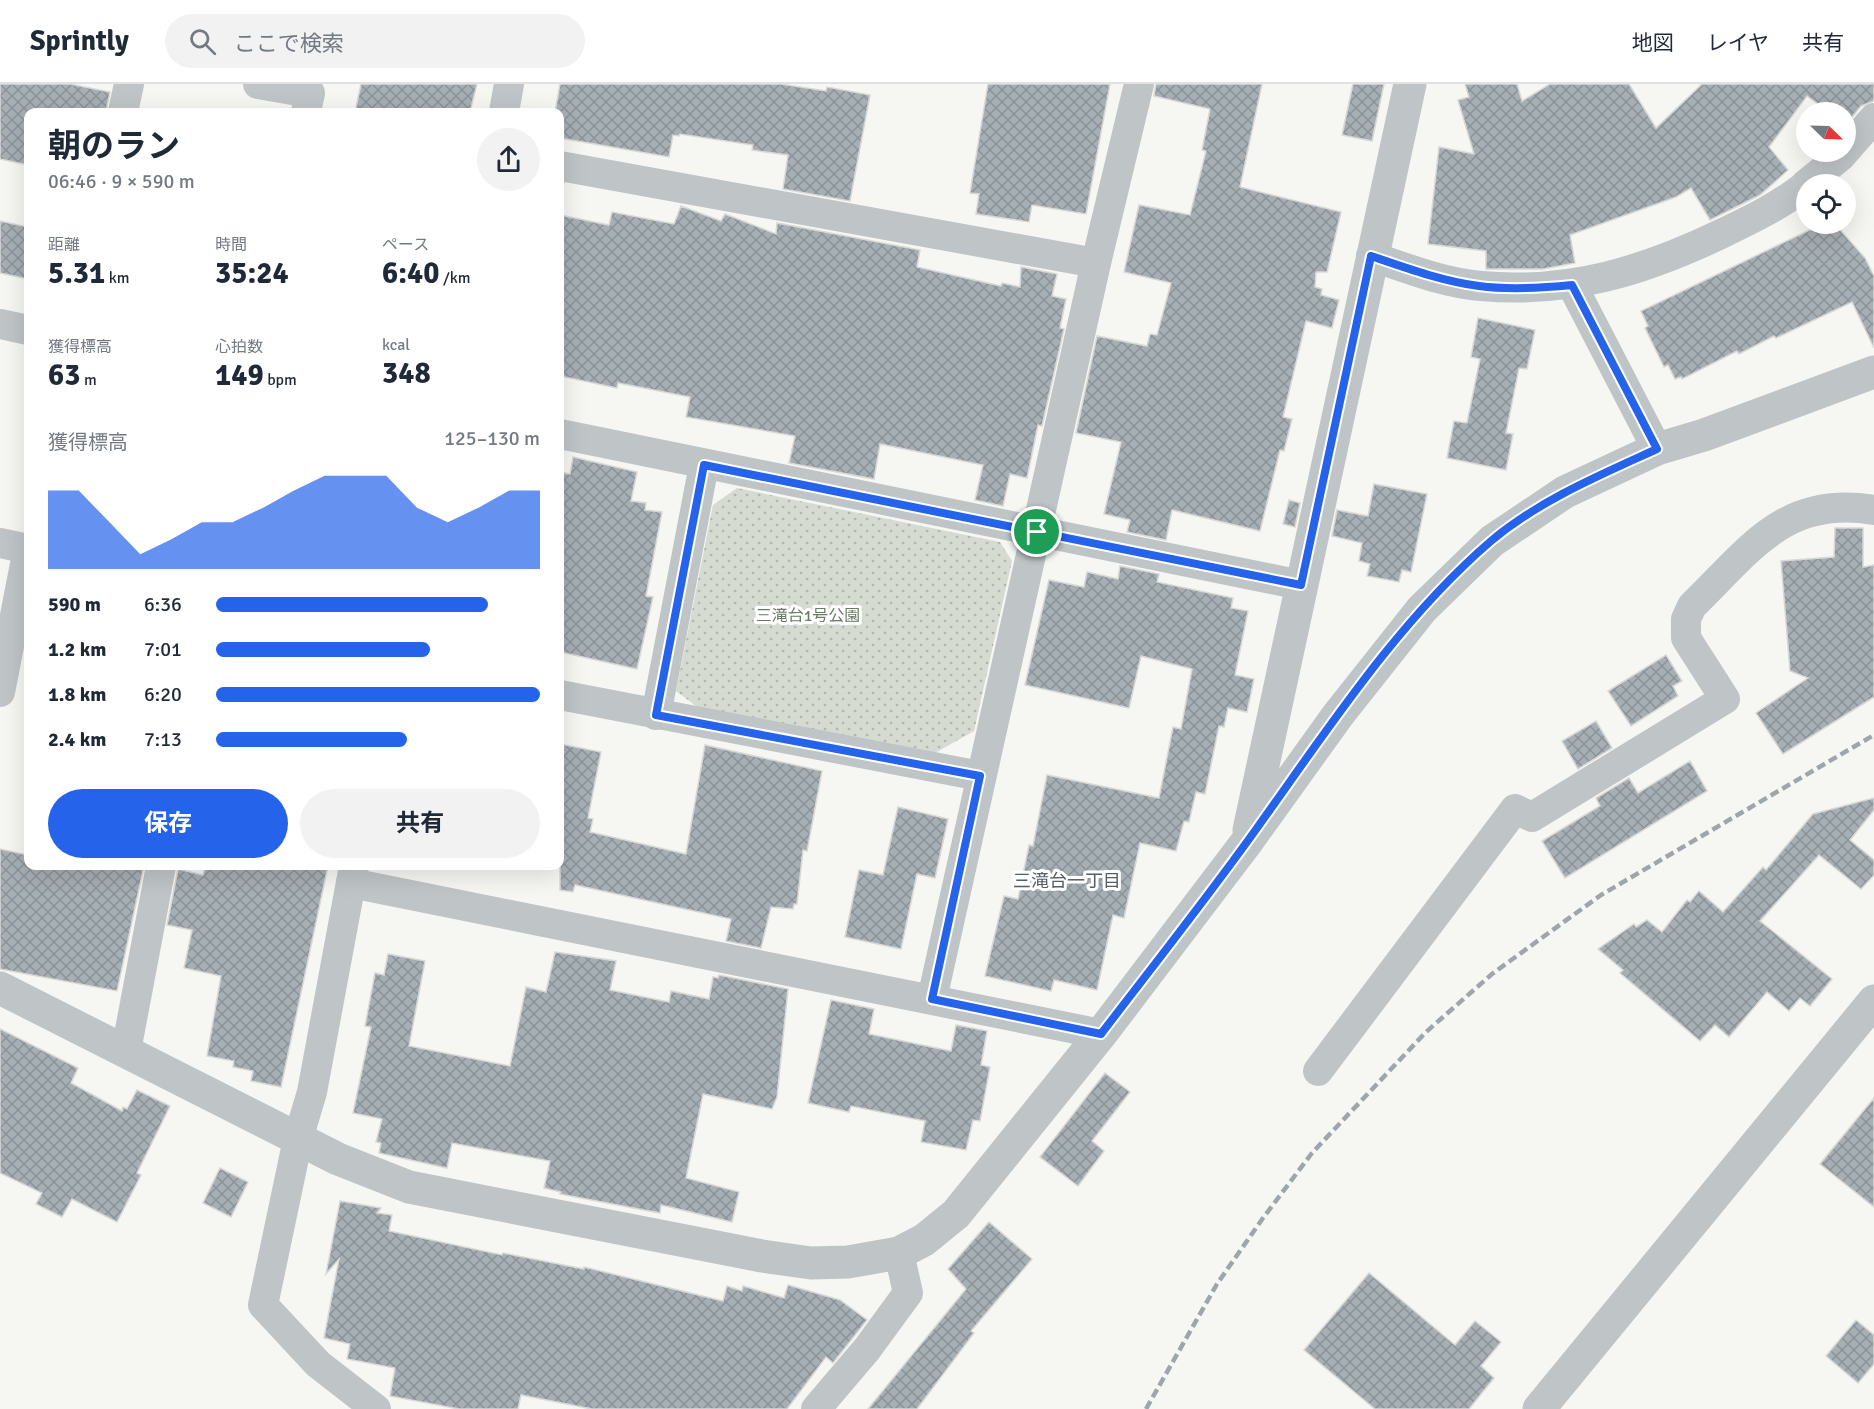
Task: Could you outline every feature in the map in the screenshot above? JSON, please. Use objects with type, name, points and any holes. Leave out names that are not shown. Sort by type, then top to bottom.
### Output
[{"type":"street","points":[[124,108],[129,84]]},
{"type":"street","points":[[258,84],[310,93],[307,108]]},
{"type":"street","points":[[505,108],[509,84]]},
{"type":"street","points":[[932,999],[1096,263],[1139,84]]},
{"type":"street","points":[[1246,843],[1410,84]]},
{"type":"street","points":[[1819,174],[1841,156],[1874,118]]},
{"type":"street","points":[[564,167],[1096,263]]},
{"type":"street","points":[[1371,256],[1423,274],[1479,286],[1538,288],[1572,285],[1612,277],[1701,243],[1765,213],[1796,192]]},
{"type":"street","points":[[1572,285],[1657,449]]},
{"type":"street","points":[[0,324],[24,329]]},
{"type":"street","points":[[0,988],[338,1159],[409,1187],[762,1256],[830,1263],[899,1253],[924,1240],[956,1214],[1101,1034],[1246,843],[1338,715],[1422,609],[1492,541],[1565,492],[1657,449],[1704,435],[1874,372]]},
{"type":"street","points":[[564,435],[1301,585]]},
{"type":"street","points":[[656,715],[704,465]]},
{"type":"street","points":[[1318,1071],[1515,809],[1532,817],[1725,699],[1686,638],[1686,619],[1692,606],[1772,529],[1788,519],[1822,509],[1874,510]]},
{"type":"street","points":[[0,543],[24,548]]},
{"type":"street","points":[[0,692],[24,569]]},
{"type":"street","points":[[564,696],[980,776]]},
{"type":"street","points":[[126,1051],[160,870]]},
{"type":"street","points":[[376,1409],[326,1371],[262,1305],[298,1139],[312,1092],[353,874],[1101,1034]]},
{"type":"street","points":[[1539,1409],[1874,1001]]},
{"type":"street","points":[[816,1409],[867,1349],[908,1293],[899,1253]]},
{"type":"green space","name":"三滝台1号公園","points":[[737,488],[1000,542],[1012,561],[974,731],[935,753],[700,709],[676,691],[713,505]]},
{"type":"building","points":[[0,84],[70,84],[110,92],[107,108],[24,108],[24,164],[0,159]]},
{"type":"building","points":[[361,84],[477,84],[471,108],[356,108]]},
{"type":"building","points":[[560,84],[781,84],[826,91],[827,87],[870,95],[850,201],[783,189],[788,155],[752,150],[753,145],[680,134],[679,136],[673,135],[669,157],[564,139],[564,108],[556,108]]},
{"type":"building","points":[[988,84],[1110,84],[1086,214],[1032,205],[1029,222],[976,214],[979,194],[970,193]]},
{"type":"building","points":[[1156,84],[1262,84],[1240,187],[1341,212],[1327,272],[1316,272],[1315,287],[1322,289],[1321,295],[1339,300],[1332,328],[1306,321],[1283,417],[1292,419],[1284,451],[1280,450],[1260,531],[1172,510],[1166,540],[1127,532],[1130,520],[1104,514],[1121,442],[1076,433],[1097,336],[1147,346],[1150,334],[1157,335],[1171,283],[1124,272],[1139,205],[1190,215],[1206,151],[1202,150],[1210,109],[1154,96]]},
{"type":"building","points":[[1353,84],[1384,84],[1372,141],[1342,135]]},
{"type":"building","points":[[1465,84],[1517,84],[1522,101],[1550,84],[1629,84],[1656,128],[1702,84],[1874,84],[1874,101],[1861,106],[1856,112],[1856,102],[1815,102],[1807,96],[1803,102],[1796,102],[1796,111],[1769,147],[1788,170],[1760,195],[1710,220],[1691,188],[1676,197],[1570,235],[1575,263],[1543,269],[1486,269],[1486,251],[1428,244],[1439,147],[1474,154],[1458,100],[1469,97]]},
{"type":"building","points":[[681,206],[721,221],[725,214],[776,234],[777,223],[920,250],[917,267],[1001,286],[1002,283],[1020,287],[1021,267],[1057,274],[1052,296],[1066,299],[1060,328],[1064,329],[1042,426],[1038,425],[1027,478],[1010,474],[1003,506],[975,500],[983,465],[880,444],[874,479],[789,463],[795,436],[686,417],[690,397],[618,383],[617,388],[564,377],[564,216],[609,225],[612,212],[674,224]]},
{"type":"building","points":[[0,221],[24,226],[24,278],[0,273]]},
{"type":"building","points":[[1801,234],[1844,234],[1865,258],[1874,276],[1874,348],[1852,302],[1739,354],[1737,351],[1682,379],[1681,377],[1675,379],[1668,365],[1664,367],[1645,328],[1648,326],[1641,311]]},
{"type":"building","points":[[1478,318],[1535,330],[1527,369],[1519,368],[1506,433],[1513,434],[1506,470],[1447,458],[1454,421],[1467,423],[1480,359],[1471,357]]},
{"type":"building","points":[[573,457],[637,472],[631,501],[646,503],[645,510],[662,512],[646,596],[653,597],[637,669],[564,653],[564,473],[570,474]]},
{"type":"building","points":[[1374,484],[1427,494],[1411,572],[1402,570],[1399,582],[1367,576],[1370,564],[1359,561],[1362,543],[1332,536],[1337,510],[1368,516]]},
{"type":"building","points":[[1289,500],[1300,503],[1295,527],[1283,524]]},
{"type":"building","points":[[1835,528],[1863,528],[1863,567],[1874,565],[1874,697],[1783,754],[1756,713],[1808,678],[1790,671],[1781,561],[1834,557]]},
{"type":"building","points":[[1120,566],[1159,574],[1157,582],[1233,598],[1231,608],[1248,611],[1235,675],[1254,679],[1247,712],[1228,708],[1224,727],[1219,726],[1205,794],[1196,792],[1189,822],[1184,821],[1176,851],[1140,843],[1124,918],[1113,915],[1097,990],[1054,980],[1051,991],[985,976],[1004,896],[1018,899],[1029,845],[1033,846],[1047,775],[1159,798],[1173,727],[1181,729],[1192,669],[1141,656],[1129,708],[1025,685],[1049,580],[1084,587],[1087,572],[1118,579]]},
{"type":"building","points":[[1666,655],[1682,681],[1673,686],[1678,696],[1631,726],[1608,691]]},
{"type":"building","points":[[1596,721],[1612,748],[1578,769],[1562,741]]},
{"type":"building","points":[[564,745],[601,752],[588,818],[593,819],[590,832],[686,854],[705,745],[822,771],[807,851],[803,850],[797,904],[794,904],[793,909],[771,907],[761,948],[726,941],[731,919],[575,885],[573,892],[560,890],[560,870],[564,870]]},
{"type":"building","points":[[1690,761],[1707,791],[1565,878],[1542,841],[1600,806],[1596,798],[1629,778],[1638,793]]},
{"type":"building","points":[[1874,798],[1874,810],[1850,840],[1874,860],[1874,875],[1861,889],[1819,855],[1760,921],[1832,979],[1810,1006],[1800,998],[1789,1011],[1767,992],[1729,1037],[1715,1025],[1700,1041],[1620,973],[1623,970],[1598,949],[1634,924],[1636,927],[1647,920],[1662,932],[1687,900],[1690,902],[1699,891],[1723,912],[1763,867],[1766,870],[1813,814]]},
{"type":"building","points":[[898,807],[948,819],[935,878],[917,874],[901,949],[845,937],[859,870],[883,875]]},
{"type":"building","points":[[0,849],[24,854],[24,870],[143,870],[117,991],[0,969]]},
{"type":"building","points":[[178,870],[203,875],[204,870],[327,870],[281,1087],[251,1081],[253,1071],[233,1067],[234,1061],[207,1056],[221,976],[184,968],[192,930],[167,925]]},
{"type":"building","points":[[555,952],[616,961],[610,990],[669,1002],[671,991],[709,999],[713,977],[718,978],[719,975],[788,989],[777,1097],[772,1109],[703,1094],[686,1178],[739,1192],[732,1222],[661,1205],[660,1213],[560,1194],[561,1192],[544,1188],[550,1161],[452,1143],[447,1168],[379,1153],[381,1143],[376,1142],[382,1119],[353,1113],[371,1027],[365,1026],[375,973],[384,975],[388,954],[425,961],[409,1046],[510,1066],[526,987],[546,992]]},
{"type":"building","points":[[831,1000],[874,1009],[869,1034],[951,1051],[956,1025],[987,1031],[981,1065],[990,1067],[980,1121],[973,1120],[966,1150],[921,1142],[925,1121],[851,1106],[849,1112],[808,1103]]},
{"type":"building","points":[[0,1029],[78,1068],[71,1083],[122,1111],[123,1107],[127,1109],[137,1090],[170,1106],[137,1173],[141,1175],[117,1222],[72,1199],[62,1217],[36,1204],[42,1193],[0,1173]]},
{"type":"building","points":[[1105,1073],[1130,1092],[1092,1141],[1104,1151],[1078,1186],[1040,1157]]},
{"type":"building","points":[[1874,1098],[1874,1207],[1820,1164]]},
{"type":"building","points":[[220,1168],[248,1182],[231,1217],[203,1203]]},
{"type":"building","points":[[340,1201],[381,1208],[377,1213],[392,1215],[389,1231],[502,1255],[503,1253],[584,1269],[584,1267],[723,1301],[727,1286],[742,1291],[743,1286],[784,1298],[788,1285],[840,1300],[867,1320],[833,1363],[826,1357],[787,1409],[592,1409],[521,1395],[518,1409],[459,1409],[390,1396],[395,1368],[347,1359],[350,1344],[324,1338],[339,1259],[326,1274]]},
{"type":"building","points":[[989,1222],[1032,1259],[971,1331],[974,1333],[917,1409],[868,1409],[966,1289],[948,1269]]},
{"type":"building","points":[[1369,1273],[1455,1345],[1475,1321],[1501,1342],[1481,1366],[1494,1378],[1469,1409],[1375,1409],[1304,1350]]},
{"type":"building","points":[[1856,1320],[1874,1335],[1874,1364],[1858,1383],[1826,1356]]},
{"type":"railway","points":[[1146,1409],[1217,1284],[1263,1218],[1312,1153],[1426,1032],[1492,974],[1601,895],[1874,735]]},
{"type":"district","name":"三滝台一丁目","points":[[1067,881]]},
{"type":"route","points":[[1371,256],[1423,274],[1479,286],[1538,288],[1572,285],[1657,449],[1565,492],[1528,516],[1492,541],[1422,609],[1338,715],[1246,843],[1101,1034],[932,999],[980,776],[656,715],[704,465],[1037,532],[1301,585],[1371,256]]}]
